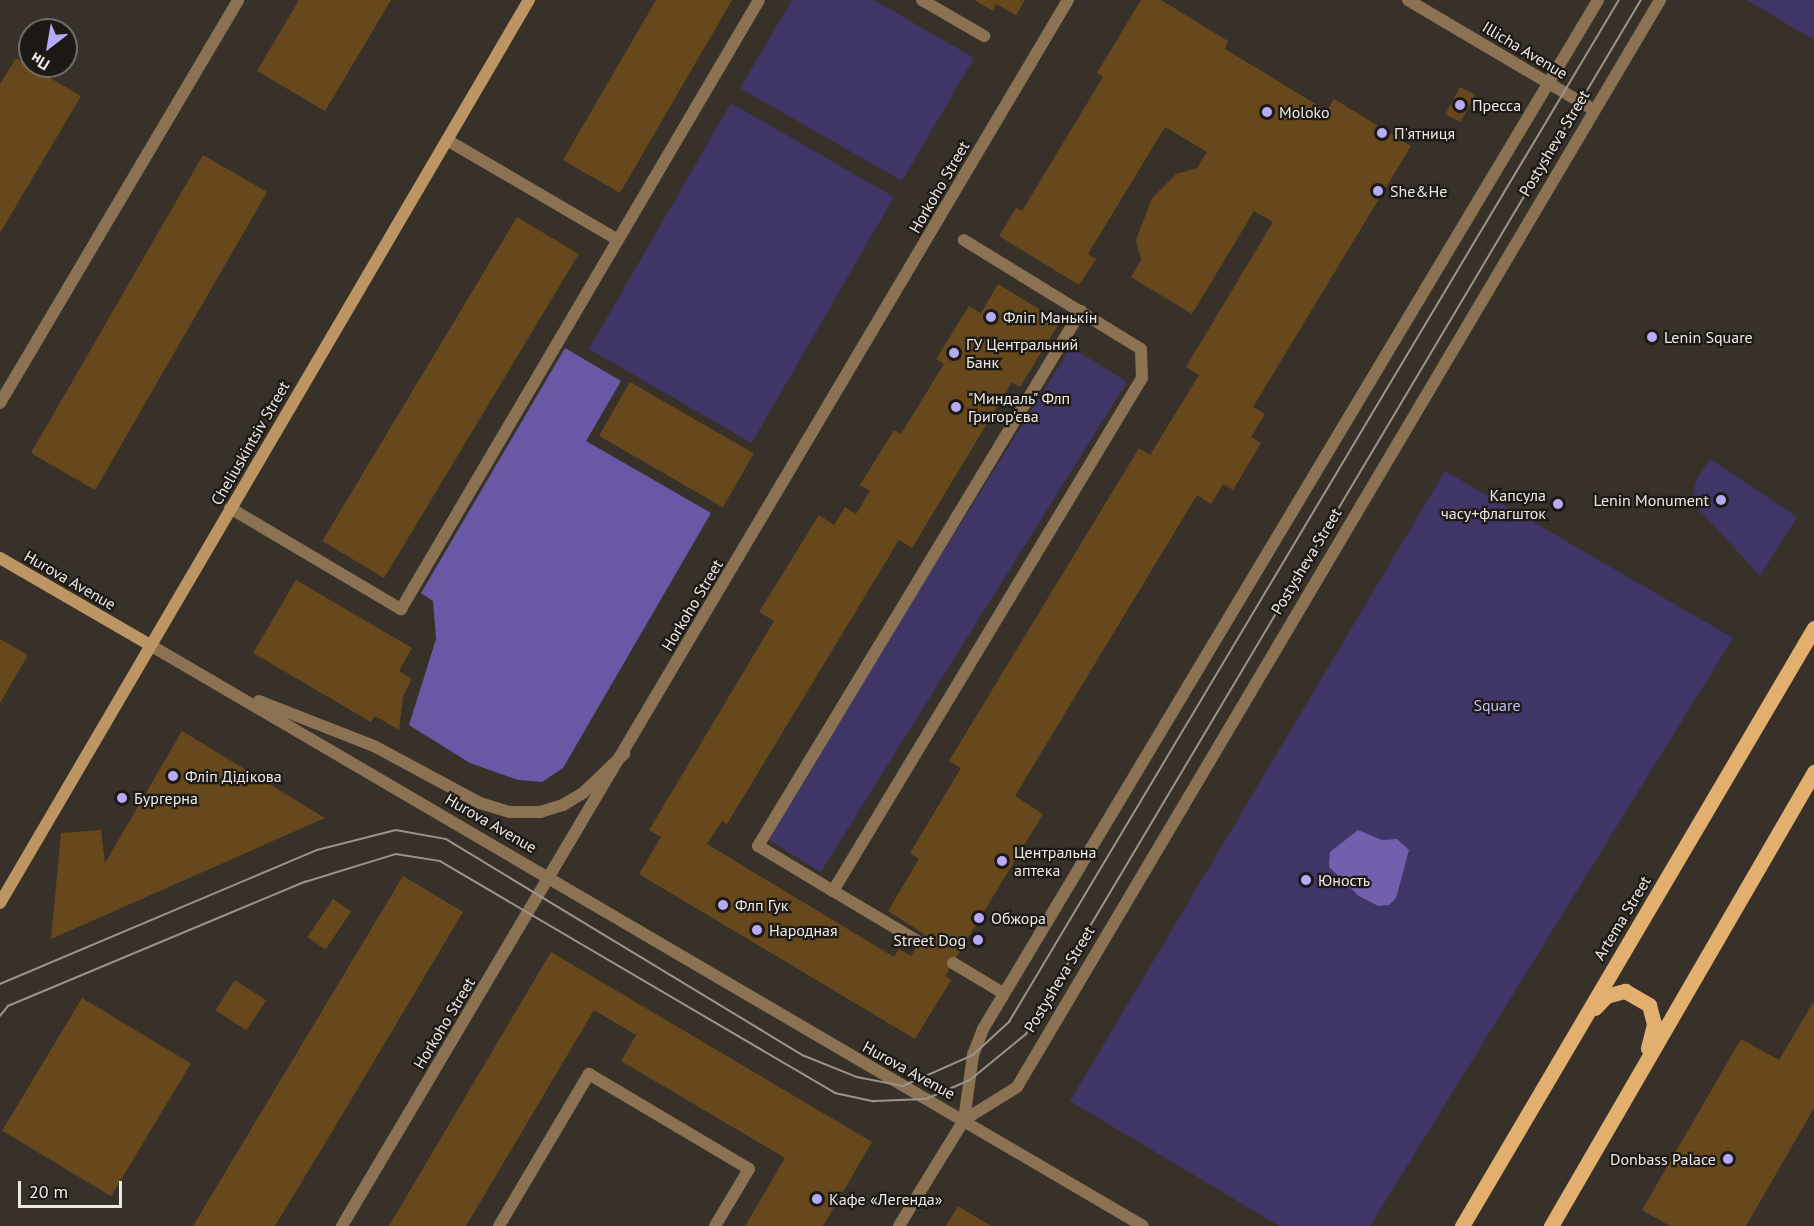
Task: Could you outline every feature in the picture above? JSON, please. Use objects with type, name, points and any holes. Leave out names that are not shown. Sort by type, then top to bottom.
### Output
[{"type":"main road","name":"Cheliuskintsiv Street","points":[[0,903],[529,0]]},
{"type":"main road","name":"Hurova Avenue","points":[[0,558],[150,645]]},
{"type":"main road","name":"Artema Street","points":[[1462,1226],[1814,628]]},
{"type":"main road","points":[[1551,1226],[1814,772]]},
{"type":"main road","points":[[1580,1023],[1606,996],[1625,991],[1649,1005],[1654,1024],[1644,1065]]},
{"type":"street","points":[[0,403],[238,0]]},
{"type":"street","points":[[230,508],[401,609],[759,0]]},
{"type":"street","points":[[922,0],[984,36]]},
{"type":"street","name":"Horkoho Street","points":[[342,1226],[552,877],[1068,0]]},
{"type":"street","name":"Illicha Avenue","points":[[1408,0],[1594,110]]},
{"type":"street","name":"Postysheva Street","points":[[899,1226],[964,1120],[973,1055],[1004,993],[1598,0]]},
{"type":"street","name":"Postysheva Street","points":[[964,1120],[1017,1087],[1660,0]]},
{"type":"street","points":[[447,140],[618,240]]},
{"type":"street","points":[[833,891],[1142,378],[1141,349],[964,240]]},
{"type":"street","points":[[919,942],[758,846],[1081,311]]},
{"type":"street","name":"Hurova Avenue","points":[[150,645],[552,877],[862,1063],[964,1120],[1143,1226]]},
{"type":"street","points":[[224,688],[374,746],[480,803],[510,812],[540,812],[563,806],[583,793],[624,754]]},
{"type":"street","points":[[953,963],[1004,993]]},
{"type":"street","points":[[499,1226],[589,1074],[749,1169],[716,1226]]},
{"type":"green space","points":[[792,0],[874,0],[974,58],[902,181],[740,88]]},
{"type":"green space","points":[[1747,0],[1814,0],[1814,40]]},
{"type":"green space","points":[[731,103],[894,197],[752,443],[589,349]]},
{"type":"green space","points":[[1071,347],[1127,382],[821,872],[765,837]]},
{"type":"green space","points":[[1710,459],[1797,517],[1760,576],[1691,501],[1697,479]]},
{"type":"green space","name":"Square","points":[[1445,471],[1733,638],[1370,1226],[1279,1226],[1070,1101]]},
{"type":"shaded area","points":[[565,348],[621,381],[586,441],[711,513],[563,768],[542,782],[518,780],[470,763],[409,725],[436,639],[433,601],[421,593]]},
{"type":"shaded area","points":[[1358,830],[1382,840],[1397,839],[1409,850],[1396,898],[1389,905],[1378,906],[1359,896],[1329,867],[1330,852]]},
{"type":"building","points":[[299,0],[391,0],[325,111],[257,71]]},
{"type":"building","points":[[656,0],[732,0],[620,193],[563,160]]},
{"type":"building","points":[[974,0],[1025,0],[1016,15],[996,4],[993,11]]},
{"type":"building","points":[[1141,0],[1161,0],[1228,41],[1225,49],[1327,111],[1334,99],[1411,146],[1253,407],[1265,414],[1251,437],[1261,443],[1233,490],[1223,484],[1211,504],[1197,495],[1015,796],[1043,814],[945,976],[951,980],[915,1039],[639,874],[661,837],[649,830],[774,621],[759,612],[819,515],[834,525],[845,507],[856,514],[870,491],[860,485],[894,430],[901,434],[944,364],[936,359],[969,306],[981,313],[998,284],[1060,322],[1020,387],[1012,382],[912,548],[899,540],[727,824],[722,821],[707,844],[894,957],[899,949],[911,956],[924,934],[888,911],[919,859],[910,853],[961,768],[949,761],[1139,448],[1150,455],[1199,375],[1186,367],[1273,222],[1254,211],[1192,314],[1131,277],[1141,260],[1136,240],[1152,198],[1176,174],[1197,168],[1207,152],[1165,127],[1088,254],[1096,259],[1079,285],[999,236],[1016,208],[1022,211],[1103,77],[1097,73]]},
{"type":"building","points":[[16,58],[18,59],[18,78],[50,78],[81,96],[0,233],[0,84]]},
{"type":"building","name":"Пресса","points":[[1460,87],[1475,95],[1460,122],[1445,114]]},
{"type":"building","points":[[203,155],[267,192],[95,490],[31,453]]},
{"type":"building","points":[[517,217],[579,254],[384,578],[322,541]]},
{"type":"building","points":[[630,382],[754,454],[723,507],[599,436]]},
{"type":"building","points":[[296,580],[412,648],[399,671],[412,679],[403,696],[399,730],[375,716],[371,722],[253,653]]},
{"type":"building","points":[[0,639],[28,655],[0,703]]},
{"type":"building","points":[[182,731],[325,818],[51,939],[61,833],[101,830],[105,863]]},
{"type":"building","points":[[403,876],[463,912],[330,1135],[275,1226],[193,1226]]},
{"type":"building","points":[[333,899],[351,911],[326,949],[307,937]]},
{"type":"building","points":[[551,952],[872,1142],[823,1226],[745,1226],[785,1158],[621,1061],[636,1035],[594,1010],[466,1226],[389,1226]]},
{"type":"building","points":[[235,980],[266,1000],[246,1030],[215,1010]]},
{"type":"building","points":[[82,998],[191,1063],[111,1196],[2,1131]]},
{"type":"building","name":"Donbass Palace","points":[[1814,1001],[1814,1108],[1746,1226],[1670,1226],[1642,1210],[1741,1039],[1779,1060]]},
{"type":"building","points":[[958,1206],[991,1226],[946,1226]]},
{"type":"tram line","points":[[0,984],[317,850],[396,830],[446,839],[805,1056],[857,1077],[903,1086],[973,1055],[1009,1022],[1619,0]]},
{"type":"tram line","points":[[0,1016],[8,1006],[305,882],[396,854],[440,861],[835,1093],[874,1101],[926,1099],[970,1080],[1026,1034],[1641,0]]},
{"type":"place","name":"Пресса","points":[[1460,105]]},
{"type":"place","name":"Moloko","points":[[1267,112]]},
{"type":"place","name":"П'ятниця","points":[[1382,133]]},
{"type":"place","name":"She&He","points":[[1378,191]]},
{"type":"place","name":"Фліп Манькін","points":[[991,317]]},
{"type":"place","name":"Lenin Square","points":[[1652,337]]},
{"type":"place","name":"ГУ Центральний Банк","points":[[954,353]]},
{"type":"place","name":"\"Миндаль\" Флп Григор'єва","points":[[956,407]]},
{"type":"place","name":"Lenin Monument","points":[[1721,500]]},
{"type":"place","name":"Капсула часу+флагшток","points":[[1558,504]]},
{"type":"place","name":"Фліп Дідікова","points":[[173,776]]},
{"type":"place","name":"Бургерна","points":[[122,798]]},
{"type":"place","name":"Центральна аптека","points":[[1002,861]]},
{"type":"place","name":"Юность","points":[[1306,880]]},
{"type":"place","name":"Флп Гук","points":[[723,905]]},
{"type":"place","name":"Обжора","points":[[979,918]]},
{"type":"place","name":"Народная","points":[[757,930]]},
{"type":"place","name":"Street Dog","points":[[978,940]]},
{"type":"place","name":"Donbass Palace","points":[[1728,1159]]},
{"type":"place","name":"Кафе «Легенда»","points":[[817,1199]]}]
